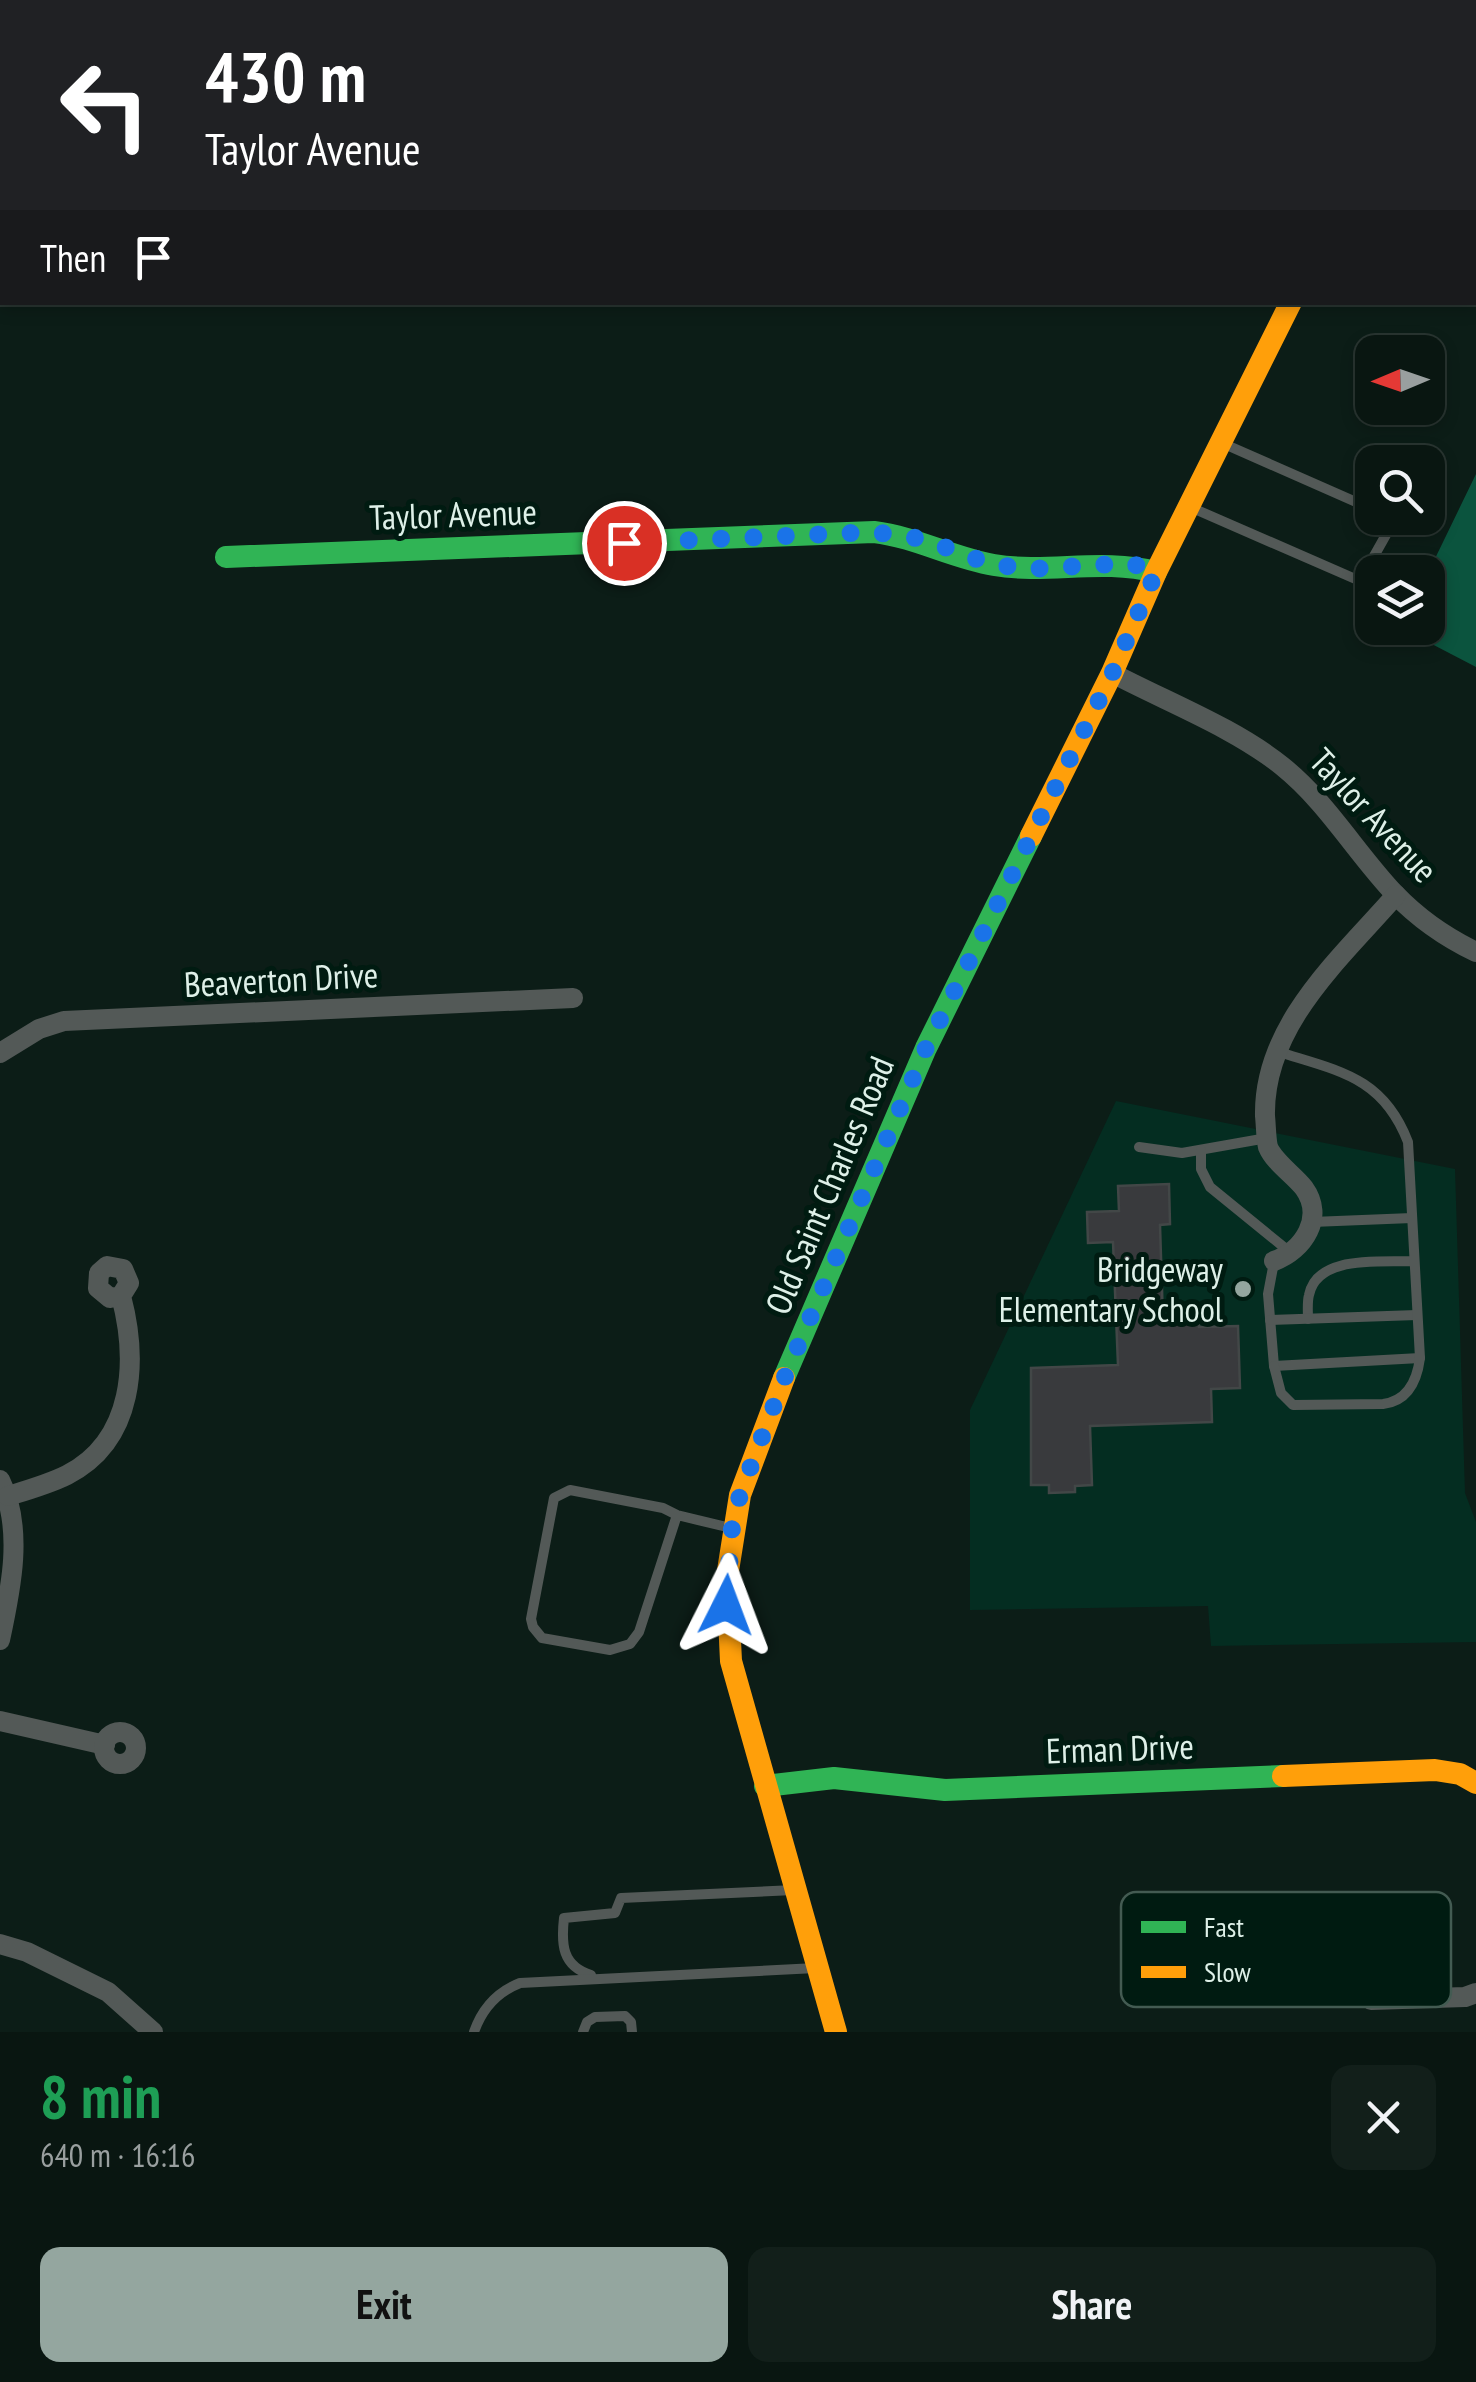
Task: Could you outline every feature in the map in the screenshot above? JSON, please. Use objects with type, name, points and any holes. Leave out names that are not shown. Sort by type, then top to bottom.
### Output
[{"type":"street","name":"Old Saint Charles Road","points":[[836,2032],[731,1660],[726,1605],[732,1528],[756,1449],[926,1048],[1112,674],[1156,572],[1289,305]]},
{"type":"street","name":"Taylor Avenue","points":[[226,557],[874,532],[923,539],[990,564],[1030,569],[1130,563],[1156,572]]},
{"type":"street","name":"Taylor Avenue","points":[[1112,674],[1281,765],[1317,800],[1396,895],[1452,940],[1476,952]]},
{"type":"street","points":[[1282,1256],[1310,1230],[1312,1222],[1307,1192],[1269,1150],[1265,1112],[1272,1072],[1291,1017],[1396,895]]},
{"type":"street","name":"Beaverton Drive","points":[[0,1053],[39,1030],[64,1022],[574,998]]},
{"type":"street","points":[[0,1640],[14,1543],[4,1488],[69,1474],[95,1454],[116,1426],[132,1374],[128,1324],[121,1296]]},
{"type":"street","points":[[0,1721],[104,1745]]},
{"type":"street","name":"Erman Drive","points":[[765,1786],[834,1778],[945,1790],[1435,1770],[1460,1774],[1476,1783]]},
{"type":"street","points":[[0,1944],[27,1952],[108,1992],[153,2032]]},
{"type":"street","points":[[1451,1997],[1476,1993]]},
{"type":"lane","points":[[1221,442],[1355,502]]},
{"type":"lane","points":[[1188,506],[1360,582],[1386,535]]},
{"type":"lane","points":[[1200,1150],[1201,1170],[1210,1187],[1282,1256],[1268,1294],[1274,1366],[1281,1393],[1294,1405],[1383,1404],[1404,1397],[1416,1376],[1420,1358],[1408,1142],[1391,1107],[1378,1093],[1354,1077],[1279,1052]]},
{"type":"lane","points":[[1140,1147],[1182,1154],[1268,1138]]},
{"type":"lane","points":[[1312,1222],[1412,1218]]},
{"type":"lane","points":[[1308,1319],[1309,1292],[1318,1277],[1330,1268],[1414,1261]]},
{"type":"lane","points":[[1270,1320],[1417,1316]]},
{"type":"lane","points":[[1274,1366],[1420,1358]]},
{"type":"lane","points":[[676,1515],[638,1632],[630,1644],[610,1650],[542,1638],[533,1628],[554,1498],[560,1492],[570,1490],[626,1500],[732,1528]]},
{"type":"lane","points":[[601,1978],[583,1973],[564,1954],[564,1918],[615,1913],[621,1898],[795,1890]]},
{"type":"lane","points":[[474,2032],[488,2006],[513,1986],[817,1968]]},
{"type":"lane","points":[[584,2032],[586,2022],[595,2017],[625,2016],[631,2022],[632,2032]]},
{"type":"shaded area","points":[[1476,474],[1476,667],[1434,645],[1445,645],[1445,555],[1437,555]]},
{"type":"shaded area","name":"Bridgeway Elementary School","points":[[1116,1101],[1455,1169],[1465,1493],[1476,1522],[1476,1642],[1211,1646],[1208,1606],[970,1610],[970,1410]]},
{"type":"building","points":[[1169,1184],[1170,1224],[1160,1225],[1163,1321],[1199,1320],[1199,1327],[1238,1326],[1240,1388],[1211,1389],[1212,1422],[1090,1426],[1092,1485],[1075,1486],[1075,1492],[1049,1493],[1049,1485],[1031,1485],[1031,1368],[1118,1365],[1113,1242],[1088,1243],[1087,1212],[1119,1211],[1118,1186]]},
{"type":"traffic: fast","points":[[226,557],[874,532],[994,565],[1116,566],[1156,572]]},
{"type":"traffic: fast","points":[[784,1378],[926,1048],[1031,836]]},
{"type":"traffic: fast","points":[[765,1786],[834,1778],[945,1790],[1283,1776]]},
{"type":"traffic: slow","points":[[1031,836],[1112,673],[1156,572],[1290,305]]},
{"type":"traffic: slow","points":[[784,1378],[740,1495],[727,1577],[731,1661],[836,2032]]},
{"type":"traffic: slow","points":[[1283,1776],[1435,1770],[1460,1774],[1476,1783]]},
{"type":"place","name":"Bridgeway Elementary School","points":[[1243,1289]]},
{"type":"route","points":[[624,543],[874,532],[923,539],[990,564],[1030,569],[1130,563],[1156,572],[1112,674],[926,1048],[784,1379],[740,1495],[732,1528],[726,1605]]}]
